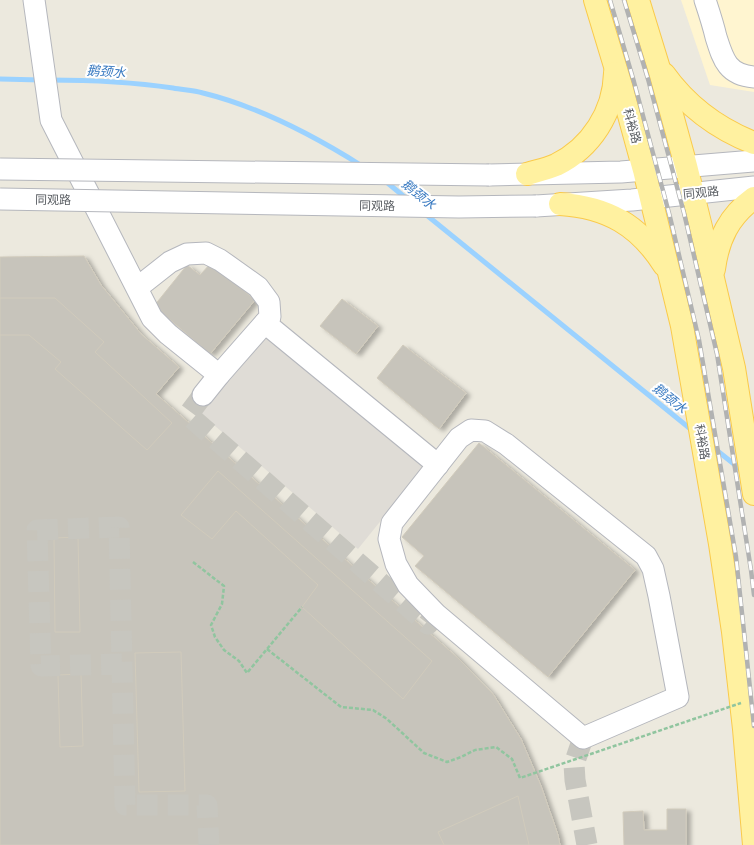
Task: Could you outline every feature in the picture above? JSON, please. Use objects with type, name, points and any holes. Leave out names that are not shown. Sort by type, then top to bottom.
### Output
[{"type":"main road","name":"科裕路","points":[[595,0],[652,198],[682,326],[720,544],[733,632],[754,845]]},
{"type":"main road","points":[[638,0],[659,67],[686,166],[734,368],[754,494]]},
{"type":"main road","points":[[526,174],[556,165],[570,157],[582,148],[592,136],[601,123],[610,102],[614,79],[614,64]]},
{"type":"main road","points":[[659,67],[672,86],[705,116],[724,129],[754,143]]},
{"type":"main road","points":[[714,284],[715,262],[720,241],[726,227],[734,215],[754,198]]},
{"type":"main road","points":[[560,204],[591,208],[607,213],[621,220],[646,240],[665,266],[671,281]]},
{"type":"street","points":[[34,0],[51,120],[152,318],[168,334],[218,375]]},
{"type":"street","points":[[705,0],[723,59],[733,70],[747,76],[754,77]]},
{"type":"street","points":[[0,169],[489,175],[621,172],[754,160]]},
{"type":"street","name":"同观路","points":[[0,199],[459,207],[536,206],[652,198],[754,188]]},
{"type":"street","points":[[136,288],[170,262],[187,254],[206,253],[220,260],[258,287],[269,302],[270,317],[218,375],[203,395]]},
{"type":"street","points":[[265,323],[438,465]]},
{"type":"street","points":[[471,430],[485,431],[506,444],[646,556],[652,569],[659,596],[678,697],[582,738],[436,614],[408,585],[396,564],[388,539],[392,523],[438,465],[459,438],[471,430]]},
{"type":"path","points":[[192,562],[224,586],[222,604],[212,625],[215,637],[224,650],[239,661],[247,673],[302,607]]},
{"type":"path","points":[[267,649],[341,706],[373,710],[387,719],[424,753],[447,762],[475,750],[496,747],[512,759],[520,778],[741,703]]},
{"type":"shaded area","points":[[681,0],[754,0],[754,92],[710,85]]},
{"type":"shaded area","points":[[268,338],[423,463],[420,472],[358,549],[200,413],[258,343]]},
{"type":"building","points":[[84,256],[101,285],[142,335],[179,367],[156,394],[458,658],[493,694],[521,739],[541,786],[560,845],[0,845],[0,257]]},
{"type":"building","points":[[211,263],[255,300],[210,354],[154,306],[187,265],[200,275]]},
{"type":"building","points":[[0,298],[55,298],[104,342],[95,352],[172,423],[147,450],[55,369],[61,362],[29,335],[0,335]]},
{"type":"building","points":[[342,299],[378,326],[356,354],[320,326]]},
{"type":"building","points":[[403,345],[466,393],[439,429],[377,378]]},
{"type":"building","points":[[479,443],[635,570],[548,677],[415,566],[424,556],[402,537]]},
{"type":"building","points":[[218,471],[432,661],[403,699],[302,607],[318,585],[236,511],[212,539],[181,515]]},
{"type":"building","points":[[78,537],[80,632],[55,632],[54,538]]},
{"type":"building","points":[[181,652],[185,791],[139,792],[135,653]]},
{"type":"building","points":[[81,674],[83,746],[60,747],[58,675]]},
{"type":"building","points":[[518,796],[529,845],[444,845],[438,832]]},
{"type":"building","points":[[667,809],[686,809],[686,845],[624,845],[623,812],[643,811],[644,830],[667,830]]},
{"type":"waterway","name":"鹅颈水","points":[[0,79],[41,80]]},
{"type":"waterway","name":"鹅颈水","points":[[49,80],[127,83],[203,93],[245,106],[286,123],[324,143],[362,166]]},
{"type":"waterway","name":"鹅颈水","points":[[384,180],[407,199]]},
{"type":"waterway","name":"鹅颈水","points":[[424,213],[693,431]]},
{"type":"waterway","name":"鹅颈水","points":[[710,445],[744,472]]},
{"type":"tunnel","points":[[203,395],[188,415],[428,624],[436,614]]},
{"type":"tunnel","points":[[122,664],[41,666],[37,530],[119,527],[125,805],[207,805],[209,845]]},
{"type":"tunnel","points":[[583,738],[574,764],[575,780],[587,845]]},
{"type":"railway","points":[[610,0],[634,82],[670,217],[699,340],[736,557],[754,726]]},
{"type":"railway","points":[[624,0],[648,79],[684,213],[717,354],[754,595]]}]
